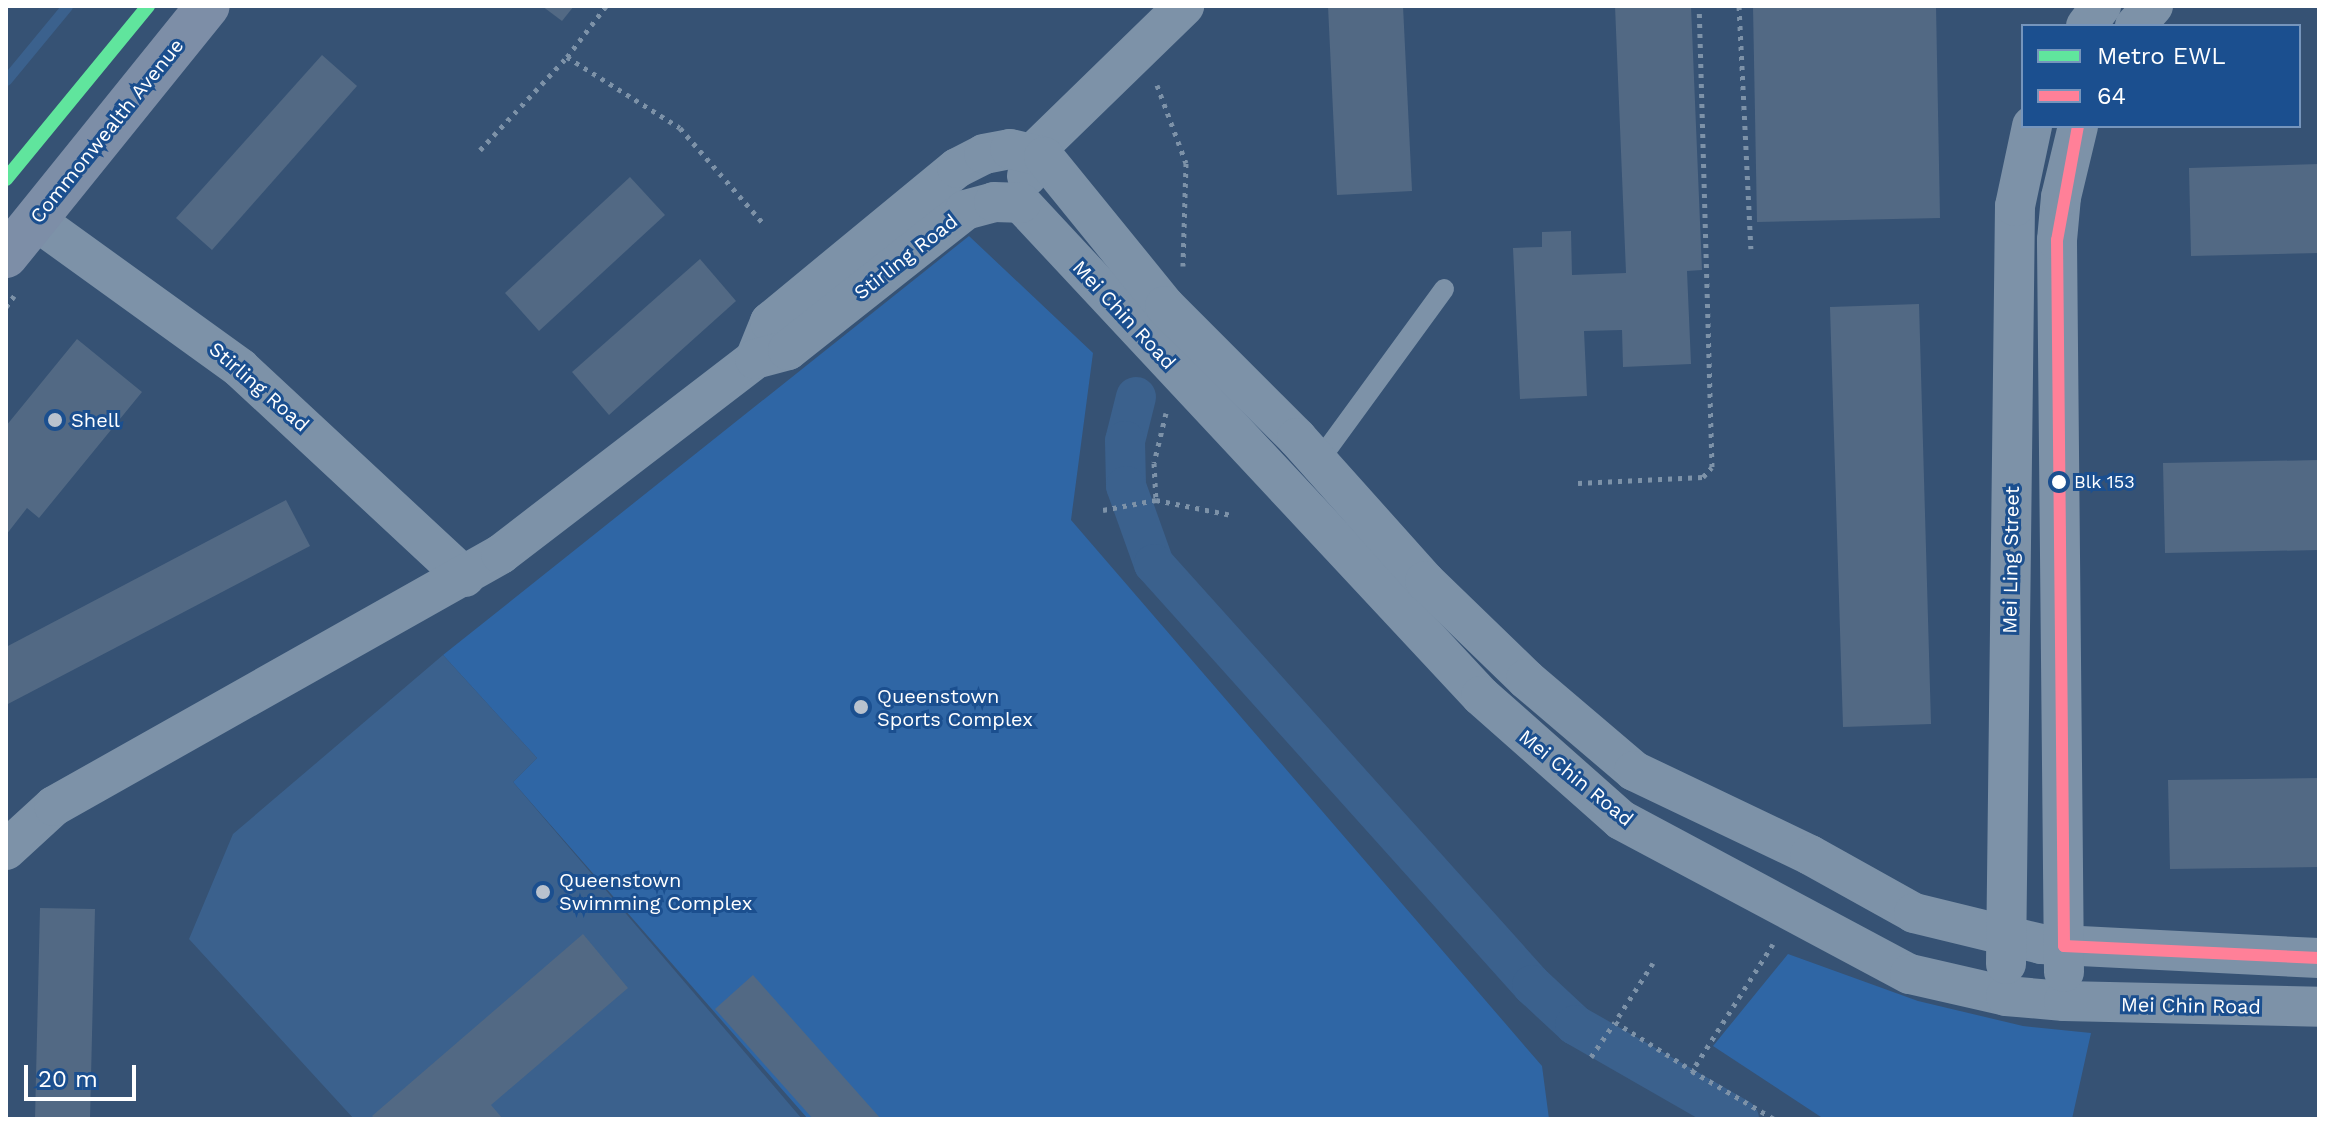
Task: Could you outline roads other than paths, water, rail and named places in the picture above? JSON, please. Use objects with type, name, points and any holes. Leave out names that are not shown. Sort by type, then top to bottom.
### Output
[{"type":"main road","name":"Commonwealth Avenue","points":[[6,256],[208,6]]},
{"type":"street","points":[[1021,203],[1033,153],[1184,6]]},
{"type":"street","points":[[2088,24],[2101,6]]},
{"type":"street","points":[[2137,24],[2153,6]]},
{"type":"street","name":"Mei Ling Street","points":[[2006,996],[2015,206],[2032,128]]},
{"type":"street","points":[[2064,1001],[2057,240],[2061,197],[2078,128]]},
{"type":"street","name":"Stirling Road","points":[[755,359],[770,322],[957,168],[984,154],[1010,149],[1033,153]]},
{"type":"street","name":"Mei Chin Road","points":[[1033,153],[1055,164],[1165,306],[1318,462],[1425,581],[1526,679],[1634,771],[1810,855],[1914,913],[2007,939],[2064,946],[2319,958]]},
{"type":"street","name":"Stirling Road","points":[[6,850],[54,806],[338,642],[465,577],[755,359],[788,350],[965,210],[994,202],[1021,203]]},
{"type":"street","name":"Mei Chin Road","points":[[1021,203],[1545,757],[1621,820],[1910,974],[2006,996],[2064,1001],[2319,1007]]},
{"type":"street","name":"Stirling Road","points":[[35,220],[240,368],[465,577]]},
{"type":"lane","points":[[1292,493],[1444,289]]},
{"type":"waterway","points":[[6,80],[67,6]]},
{"type":"waterway","points":[[1136,397],[1125,441],[1126,486],[1154,564],[1532,985],[1575,1025],[1739,1119]]},
{"type":"metro line","name":"EWL","points":[[6,179],[148,6]]},
{"type":"place","name":"Shell","points":[[55,420]]},
{"type":"place","name":"Blk 153","points":[[2059,482]]},
{"type":"place","name":"Queenstown Sports Complex","points":[[861,707]]},
{"type":"place","name":"Queenstown Swimming Complex","points":[[543,892]]}]
